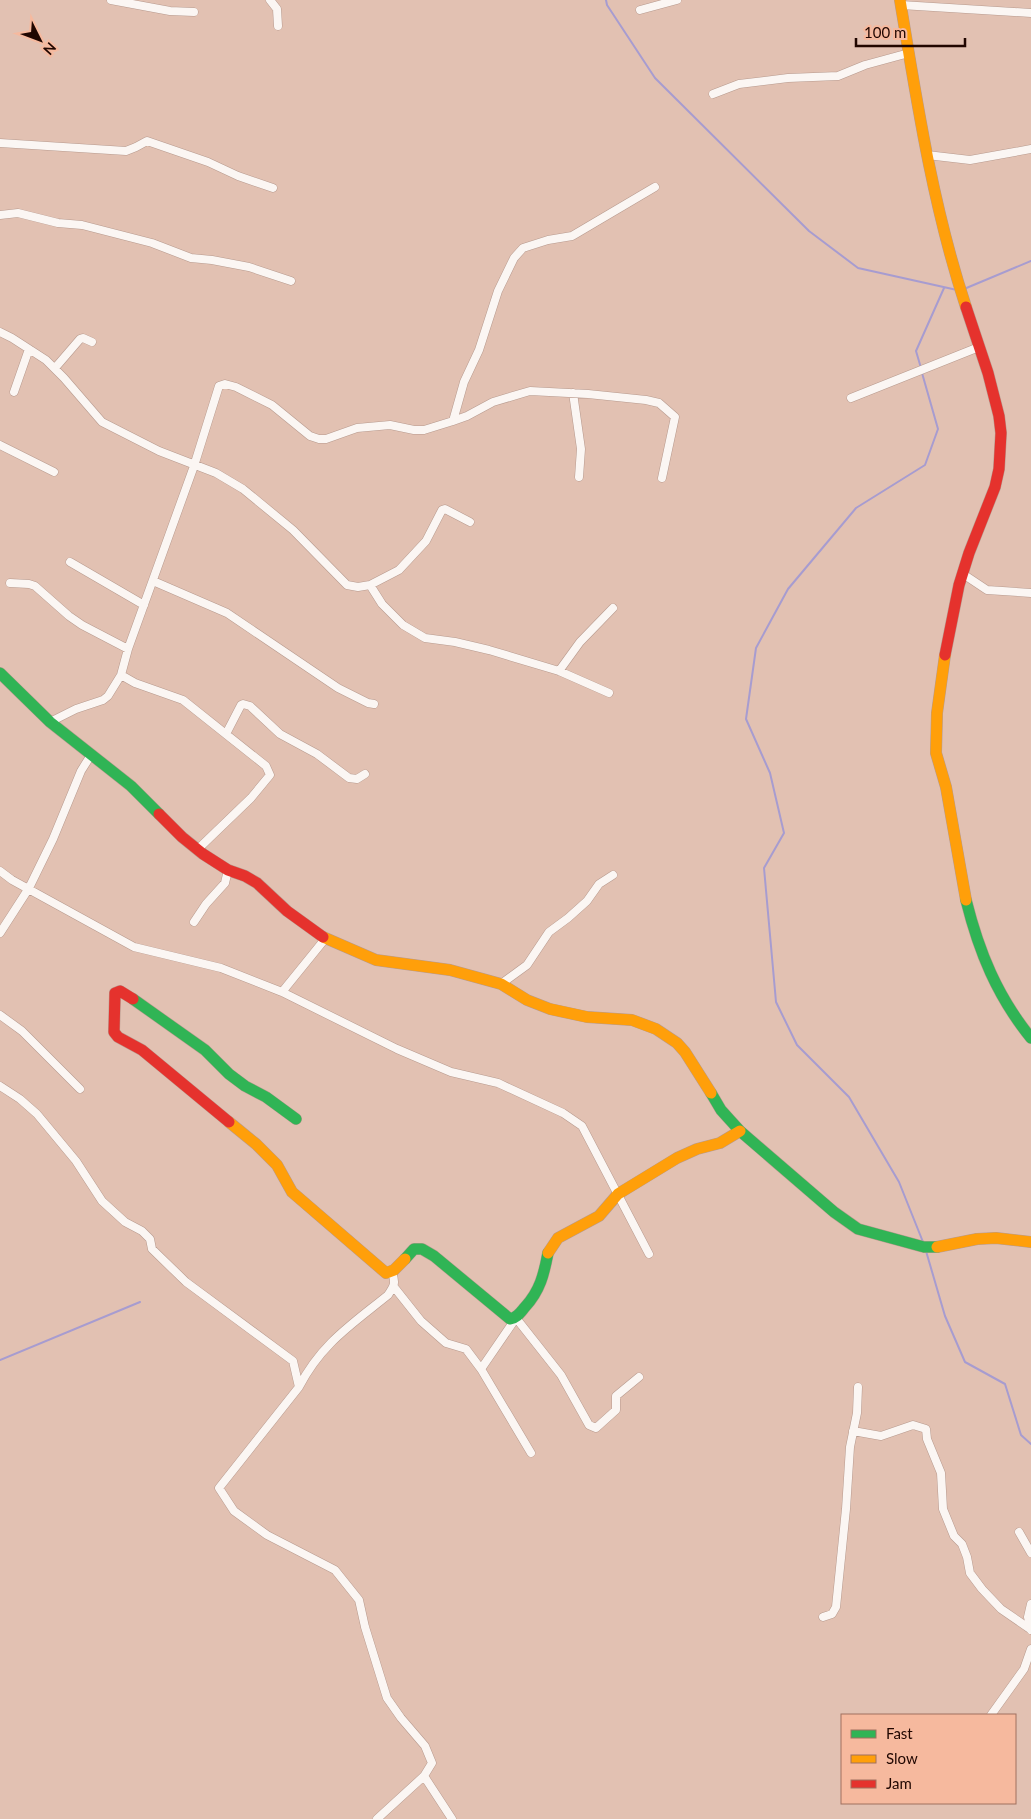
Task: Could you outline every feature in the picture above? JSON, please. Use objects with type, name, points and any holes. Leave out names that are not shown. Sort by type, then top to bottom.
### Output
[{"type":"street","points":[[112,0],[152,3],[170,11],[194,12]]},
{"type":"street","points":[[270,0],[277,9],[278,26]]},
{"type":"street","points":[[640,10],[677,0]]},
{"type":"street","points":[[1031,13],[901,3],[927,155],[961,291],[988,373],[999,416],[1002,450],[995,487],[963,574],[947,638],[937,713],[936,753],[946,787],[964,894],[973,930],[990,976],[1015,1018],[1031,1038]]},
{"type":"street","points":[[713,94],[739,84],[788,78],[838,76],[865,65],[909,53]]},
{"type":"street","points":[[0,143],[126,151],[147,141],[208,162],[238,176],[273,188]]},
{"type":"street","points":[[927,155],[970,160],[1031,149]]},
{"type":"street","points":[[453,421],[464,382],[479,350],[498,291],[514,258],[523,248],[548,240],[572,236],[656,187]]},
{"type":"street","points":[[0,215],[18,213],[58,223],[82,225],[152,243],[190,258],[249,267],[291,281]]},
{"type":"street","points":[[0,332],[46,360],[102,422],[159,451],[216,473],[243,489],[293,530],[347,585],[358,587],[370,584],[399,570],[426,541],[442,510],[445,509],[470,522]]},
{"type":"street","points":[[55,368],[80,339],[83,338],[92,342]]},
{"type":"street","points":[[851,398],[980,347]]},
{"type":"street","points":[[14,392],[29,348]]},
{"type":"street","points":[[50,722],[76,709],[103,700],[113,690],[121,675],[128,649],[194,466],[220,386],[225,384],[236,387],[272,405],[310,436],[319,439],[357,428],[390,425],[424,430],[467,416],[493,402],[530,391],[646,400],[659,403],[675,417],[662,478]]},
{"type":"street","points":[[573,393],[581,449],[579,477]]},
{"type":"street","points":[[0,445],[54,472]]},
{"type":"street","points":[[70,562],[144,606]]},
{"type":"street","points":[[963,574],[988,590],[1031,593]]},
{"type":"street","points":[[153,581],[227,613],[338,688],[368,703],[374,704]]},
{"type":"street","points":[[10,583],[34,586],[82,625],[128,649]]},
{"type":"street","points":[[370,584],[382,604],[403,625],[425,638],[455,642],[488,650],[559,671],[610,694]]},
{"type":"street","points":[[559,671],[580,642],[613,608]]},
{"type":"street","points":[[0,673],[50,722],[132,786],[182,837],[228,870],[257,883],[287,911],[325,938],[348,950],[376,960],[450,970],[501,984],[527,1000],[550,1009],[586,1017],[632,1020],[656,1029],[677,1043],[685,1052],[721,1110],[740,1131],[834,1212],[858,1228],[924,1246],[940,1247],[977,1239],[1031,1242]]},
{"type":"street","points":[[121,675],[135,683],[183,700],[266,766],[270,776],[251,798],[198,849]]},
{"type":"street","points":[[226,734],[241,706],[246,704],[280,734],[316,754],[349,778],[357,779],[365,774]]},
{"type":"street","points":[[0,933],[29,888],[91,755]]},
{"type":"street","points":[[194,922],[206,904],[225,883],[228,870]]},
{"type":"street","points":[[0,871],[134,947],[221,968],[282,992],[398,1049],[451,1072],[498,1083],[562,1113],[582,1126],[649,1254]]},
{"type":"street","points":[[501,984],[527,965],[549,932],[587,901],[599,884],[613,874]]},
{"type":"street","points":[[282,992],[325,938]]},
{"type":"street","points":[[296,1119],[266,1097],[245,1086],[229,1074],[206,1050],[174,1027],[120,991],[115,993],[114,1032],[118,1037],[142,1050],[256,1144],[277,1164],[292,1192],[386,1273],[392,1273]]},
{"type":"street","points":[[0,1015],[22,1031],[80,1089]]},
{"type":"street","points":[[0,1086],[20,1099],[37,1114],[76,1161],[102,1201],[125,1222],[146,1235],[150,1239],[152,1249],[186,1282],[293,1361],[299,1387]]},
{"type":"street","points":[[481,1370],[516,1318],[534,1298],[535,1292],[542,1282],[548,1250],[558,1238],[598,1216],[618,1194],[677,1158],[697,1149],[720,1143],[740,1131]]},
{"type":"street","points":[[392,1273],[414,1249],[422,1249],[434,1256],[510,1319],[516,1318]]},
{"type":"street","points":[[377,1819],[424,1776],[432,1763],[425,1746],[387,1698],[365,1627],[359,1600],[335,1570],[266,1535],[234,1511],[218,1488],[299,1387],[316,1359],[331,1341],[388,1295],[394,1287],[395,1280],[392,1273]]},
{"type":"street","points":[[394,1287],[421,1321],[446,1343],[466,1349],[481,1370],[531,1453]]},
{"type":"street","points":[[516,1318],[561,1374],[589,1425],[596,1428],[616,1410],[616,1396],[639,1377]]},
{"type":"street","points":[[823,1617],[832,1614],[836,1607],[850,1447],[857,1413],[858,1387]]},
{"type":"street","points":[[853,1431],[881,1436],[913,1424],[926,1429],[927,1439],[941,1473],[943,1509],[954,1536],[962,1544],[970,1573],[1001,1609],[1031,1629]]},
{"type":"street","points":[[1019,1532],[1031,1553]]},
{"type":"street","points":[[1031,1604],[1028,1617],[1031,1629]]},
{"type":"street","points":[[992,1714],[1024,1669],[1031,1649]]},
{"type":"street","points":[[424,1776],[452,1819]]},
{"type":"waterway","points":[[606,0],[607,5],[655,78],[809,231],[858,268],[957,290]]},
{"type":"waterway","points":[[964,289],[1031,261]]},
{"type":"waterway","points":[[921,368],[916,351],[944,288]]},
{"type":"waterway","points":[[922,373],[938,429],[925,465],[856,508],[788,589],[756,648],[746,719],[770,773],[784,833],[764,868],[776,1002],[797,1045],[849,1097],[899,1182],[923,1242]]},
{"type":"waterway","points":[[926,1251],[945,1316],[965,1362],[1005,1384],[1021,1435],[1031,1444]]},
{"type":"waterway","points":[[0,1360],[140,1302]]},
{"type":"traffic: fast","points":[[0,673],[50,722],[131,786],[159,814]]},
{"type":"traffic: fast","points":[[966,900],[983,955],[999,990],[1031,1038]]},
{"type":"traffic: fast","points":[[133,999],[205,1050],[229,1074],[245,1086],[266,1097],[296,1119]]},
{"type":"traffic: fast","points":[[711,1093],[721,1110],[740,1131],[834,1212],[858,1229],[924,1247],[937,1247]]},
{"type":"traffic: fast","points":[[405,1259],[414,1249],[422,1249],[434,1256],[510,1319],[515,1318],[534,1295],[543,1275],[548,1253]]},
{"type":"traffic: slow","points":[[900,0],[935,193],[954,269],[966,307]]},
{"type":"traffic: slow","points":[[945,655],[937,713],[936,753],[946,787],[966,900]]},
{"type":"traffic: slow","points":[[323,937],[376,960],[450,970],[501,984],[527,1000],[550,1009],[587,1017],[632,1020],[656,1029],[677,1043],[685,1052],[711,1093]]},
{"type":"traffic: slow","points":[[229,1122],[256,1144],[277,1165],[292,1192],[386,1273],[394,1270],[405,1259]]},
{"type":"traffic: slow","points":[[548,1253],[558,1238],[599,1216],[618,1194],[677,1158],[697,1149],[720,1143],[740,1131]]},
{"type":"traffic: slow","points":[[937,1247],[977,1239],[996,1238],[1031,1242]]},
{"type":"traffic: jam","points":[[945,655],[959,585],[969,553],[995,487],[999,469],[1001,433],[999,416],[988,373],[966,307]]},
{"type":"traffic: jam","points":[[159,814],[182,837],[203,854],[228,870],[257,883],[287,911],[323,937]]},
{"type":"traffic: jam","points":[[133,999],[120,991],[115,993],[114,1032],[118,1037],[142,1050],[229,1122]]}]
